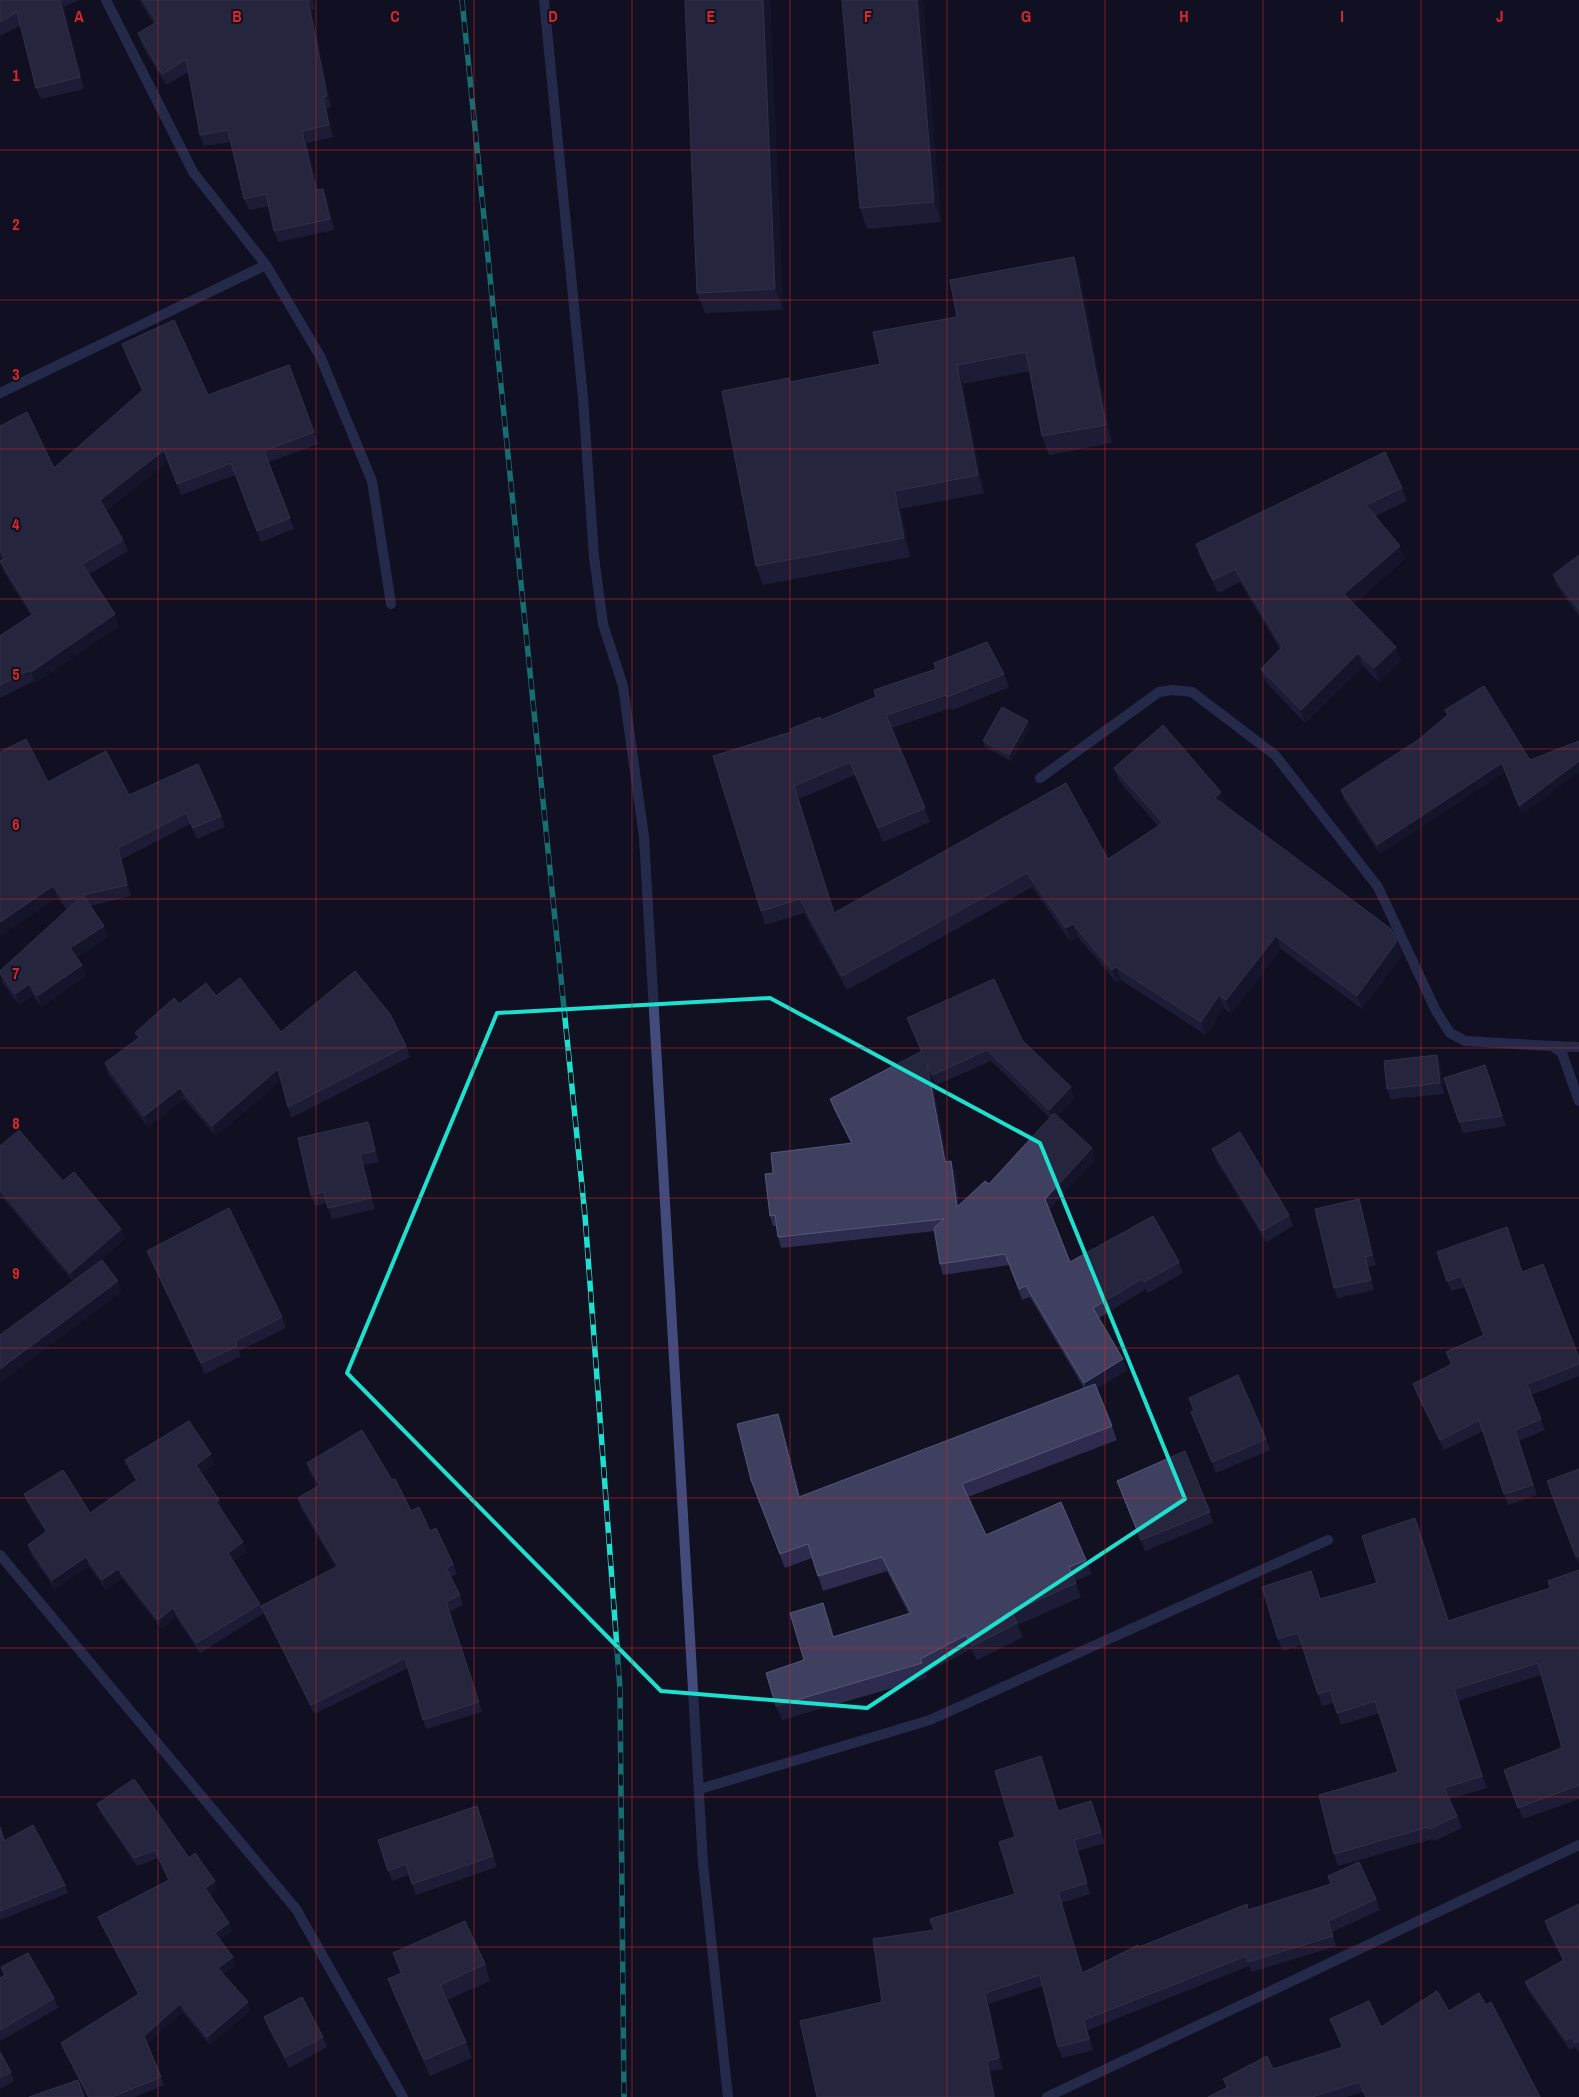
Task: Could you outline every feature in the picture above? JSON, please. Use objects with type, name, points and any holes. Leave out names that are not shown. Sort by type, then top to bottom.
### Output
[{"type":"street","points":[[106,0],[193,172],[266,264],[320,356],[372,481],[391,604]]},
{"type":"street","points":[[544,0],[583,398],[594,557],[603,624],[623,686],[644,837],[704,1864],[728,2097]]},
{"type":"street","points":[[0,393],[266,264]]},
{"type":"street","points":[[1040,778],[1159,692],[1172,690],[1192,692],[1275,755],[1378,887],[1436,1012],[1450,1033],[1465,1041],[1579,1047]]},
{"type":"street","points":[[1552,1046],[1562,1053],[1579,1101]]},
{"type":"street","points":[[700,1789],[930,1720],[1328,1540]]},
{"type":"street","points":[[0,1555],[296,1909],[403,2097]]},
{"type":"street","points":[[1047,2097],[1579,1845]]},
{"type":"highlighted area","points":[[770,998],[1040,1143],[1185,1499],[867,1708],[661,1691],[347,1373],[497,1013]]},
{"type":"building","points":[[0,0],[60,0],[80,77],[36,88],[17,12],[0,22]]},
{"type":"building","points":[[142,0],[308,0],[327,96],[323,97],[329,125],[302,131],[316,190],[323,189],[330,219],[274,231],[266,194],[244,199],[228,130],[200,135],[186,59],[162,74],[138,33],[157,22]]},
{"type":"building","points":[[685,0],[763,0],[775,289],[697,293]]},
{"type":"building","points":[[842,0],[917,0],[934,202],[860,208]]},
{"type":"building","points":[[1074,257],[1106,425],[1042,436],[1026,352],[957,365],[978,475],[895,491],[904,538],[756,566],[722,391],[789,378],[790,382],[880,364],[873,332],[957,317],[950,280]]},
{"type":"building","points":[[174,320],[208,395],[289,365],[314,432],[264,451],[290,518],[257,531],[231,463],[177,484],[164,450],[100,500],[123,540],[82,564],[115,614],[31,672],[29,670],[0,685],[0,636],[33,614],[0,561],[5,558],[0,551],[0,426],[27,412],[54,468],[143,390],[122,344]]},
{"type":"building","points":[[1385,452],[1402,488],[1366,505],[1400,546],[1344,594],[1396,647],[1374,668],[1358,653],[1301,710],[1261,669],[1282,647],[1235,569],[1213,580],[1196,544]]},
{"type":"building","points":[[1579,555],[1579,610],[1553,575]]},
{"type":"building","points":[[987,642],[1004,674],[947,697],[946,695],[886,715],[925,808],[878,828],[850,762],[794,786],[834,913],[1066,783],[1108,859],[1163,823],[1114,768],[1163,725],[1221,792],[1215,798],[1391,929],[1397,941],[1357,996],[1276,936],[1226,1000],[1219,995],[1201,1022],[1116,967],[1112,970],[1073,924],[1066,928],[1027,873],[842,976],[800,899],[761,911],[713,756],[791,732],[790,729],[820,717],[821,720],[876,697],[874,690],[936,669],[934,663]]},
{"type":"building","points":[[1484,686],[1530,760],[1579,741],[1579,761],[1519,806],[1502,763],[1377,845],[1341,790],[1418,740],[1448,715],[1445,710]]},
{"type":"building","points":[[1002,707],[1028,721],[1009,755],[983,741]]},
{"type":"building","points":[[26,739],[48,782],[106,751],[129,795],[198,764],[221,816],[193,828],[186,813],[118,848],[127,885],[83,895],[104,926],[70,948],[82,965],[37,996],[29,984],[15,994],[0,971],[82,896],[64,900],[53,886],[0,922],[0,752]]},
{"type":"building","points":[[355,971],[390,1014],[406,1046],[288,1107],[278,1069],[212,1126],[180,1088],[144,1116],[105,1063],[140,1037],[135,1033],[174,998],[179,1004],[206,983],[216,996],[240,978],[281,1032]]},
{"type":"building","points":[[994,979],[1022,1040],[1071,1087],[1049,1110],[987,1050],[932,1075],[927,1064],[945,1162],[951,1161],[957,1207],[985,1181],[989,1184],[1054,1113],[1092,1148],[1045,1199],[1070,1262],[1153,1216],[1179,1262],[1144,1282],[1142,1279],[1093,1308],[1123,1359],[1084,1383],[1026,1286],[1019,1289],[1005,1254],[940,1264],[934,1228],[944,1219],[778,1237],[775,1215],[770,1216],[765,1174],[773,1173],[771,1153],[852,1143],[830,1099],[922,1051],[907,1018]]},
{"type":"building","points":[[1437,1055],[1440,1083],[1387,1089],[1384,1061]]},
{"type":"building","points":[[1485,1065],[1502,1116],[1459,1122],[1444,1078]]},
{"type":"building","points":[[368,1122],[375,1151],[360,1154],[371,1198],[328,1208],[324,1192],[311,1195],[298,1138]]},
{"type":"building","points":[[19,1130],[63,1181],[74,1172],[121,1229],[70,1273],[0,1190],[0,1146]]},
{"type":"building","points":[[1240,1132],[1289,1215],[1262,1231],[1212,1149]]},
{"type":"building","points":[[1359,1199],[1372,1255],[1365,1257],[1371,1280],[1334,1288],[1315,1209]]},
{"type":"building","points":[[229,1208],[282,1317],[235,1341],[237,1346],[201,1363],[147,1251]]},
{"type":"building","points":[[1507,1227],[1522,1272],[1543,1264],[1579,1358],[1579,1364],[1527,1384],[1541,1419],[1515,1430],[1533,1485],[1504,1494],[1479,1420],[1440,1440],[1413,1384],[1452,1364],[1446,1352],[1484,1335],[1461,1276],[1447,1281],[1437,1252]]},
{"type":"building","points":[[102,1260],[118,1281],[0,1369],[0,1335]]},
{"type":"building","points":[[1238,1375],[1266,1439],[1212,1462],[1191,1412],[1194,1411],[1189,1398]]},
{"type":"building","points":[[1095,1384],[1112,1426],[962,1484],[986,1535],[1061,1502],[1086,1560],[1069,1567],[1076,1583],[1012,1612],[1017,1623],[972,1646],[966,1635],[920,1659],[922,1663],[776,1706],[766,1673],[804,1660],[790,1613],[823,1603],[833,1637],[911,1613],[882,1557],[818,1576],[808,1544],[780,1554],[751,1480],[737,1424],[778,1414],[799,1497]]},
{"type":"building","points":[[189,1421],[211,1454],[196,1465],[219,1500],[216,1502],[243,1542],[228,1553],[260,1604],[196,1643],[173,1608],[158,1620],[118,1569],[102,1580],[86,1557],[52,1580],[28,1545],[47,1531],[24,1494],[63,1470],[90,1513],[137,1480],[125,1460]]},
{"type":"building","points":[[362,1430],[392,1480],[395,1479],[411,1511],[419,1507],[430,1531],[436,1528],[453,1564],[446,1568],[460,1595],[446,1602],[479,1702],[423,1720],[405,1658],[311,1705],[261,1606],[338,1566],[298,1498],[320,1485],[307,1463]]},
{"type":"building","points":[[1185,1451],[1210,1512],[1141,1540],[1117,1481]]},
{"type":"building","points":[[1579,1469],[1579,1556],[1576,1557],[1547,1481]]},
{"type":"building","points":[[1415,1518],[1448,1621],[1550,1588],[1548,1581],[1579,1570],[1579,1785],[1518,1808],[1504,1770],[1562,1748],[1538,1663],[1454,1689],[1482,1776],[1444,1788],[1457,1816],[1429,1829],[1428,1827],[1334,1854],[1319,1795],[1398,1772],[1375,1701],[1337,1713],[1330,1690],[1318,1694],[1298,1633],[1278,1639],[1262,1587],[1311,1571],[1320,1599],[1377,1583],[1362,1536]]},
{"type":"building","points":[[1041,1756],[1058,1811],[1091,1801],[1101,1832],[1074,1840],[1087,1883],[1058,1892],[1082,1973],[1138,1945],[1139,1947],[1247,1904],[1248,1910],[1331,1884],[1328,1876],[1359,1862],[1376,1899],[1328,1921],[1333,1936],[1248,1962],[1246,1956],[1084,2020],[1089,2039],[1058,2047],[1040,1975],[985,1993],[999,2058],[987,2061],[994,2097],[817,2097],[800,2021],[882,2002],[873,1939],[934,1930],[930,1919],[1015,1894],[999,1842],[1015,1837],[995,1771]]},
{"type":"building","points":[[134,1779],[189,1858],[195,1853],[215,1881],[205,1888],[229,1923],[215,1933],[233,1957],[218,1968],[248,2002],[207,2037],[180,2004],[144,2036],[161,2077],[112,2097],[89,2097],[61,2043],[139,1994],[98,1917],[169,1880],[155,1850],[134,1858],[97,1804]]},
{"type":"building","points":[[477,1806],[493,1856],[412,1884],[406,1864],[388,1871],[378,1840]]},
{"type":"building","points":[[33,1825],[65,1885],[0,1911],[0,1827],[4,1841]]},
{"type":"building","points":[[1579,1904],[1579,2041],[1575,2043],[1572,2037],[1566,2040],[1525,1982],[1564,1960],[1545,1921]]},
{"type":"building","points":[[465,1921],[485,1964],[440,1985],[466,2042],[424,2060],[388,1979],[402,1973],[393,1953]]},
{"type":"building","points":[[28,1953],[54,1998],[0,2030],[0,1978],[5,1975],[1,1967]]},
{"type":"building","points":[[1437,1991],[1449,2011],[1479,1993],[1486,2005],[1491,2002],[1540,2097],[1366,2097],[1359,2082],[1312,2097],[1208,2097],[1228,2087],[1223,2079],[1267,2056],[1273,2069],[1343,2047],[1330,2019],[1369,2001],[1381,2027]]},
{"type":"building","points":[[302,1997],[323,2037],[285,2057],[264,2017]]},
{"type":"building","points":[[0,2052],[11,2072],[0,2078]]},
{"type":"building","points":[[78,2080],[84,2097],[29,2097]]},
{"type":"railway","points":[[462,0],[585,1216],[620,1689],[624,2097]]}]
